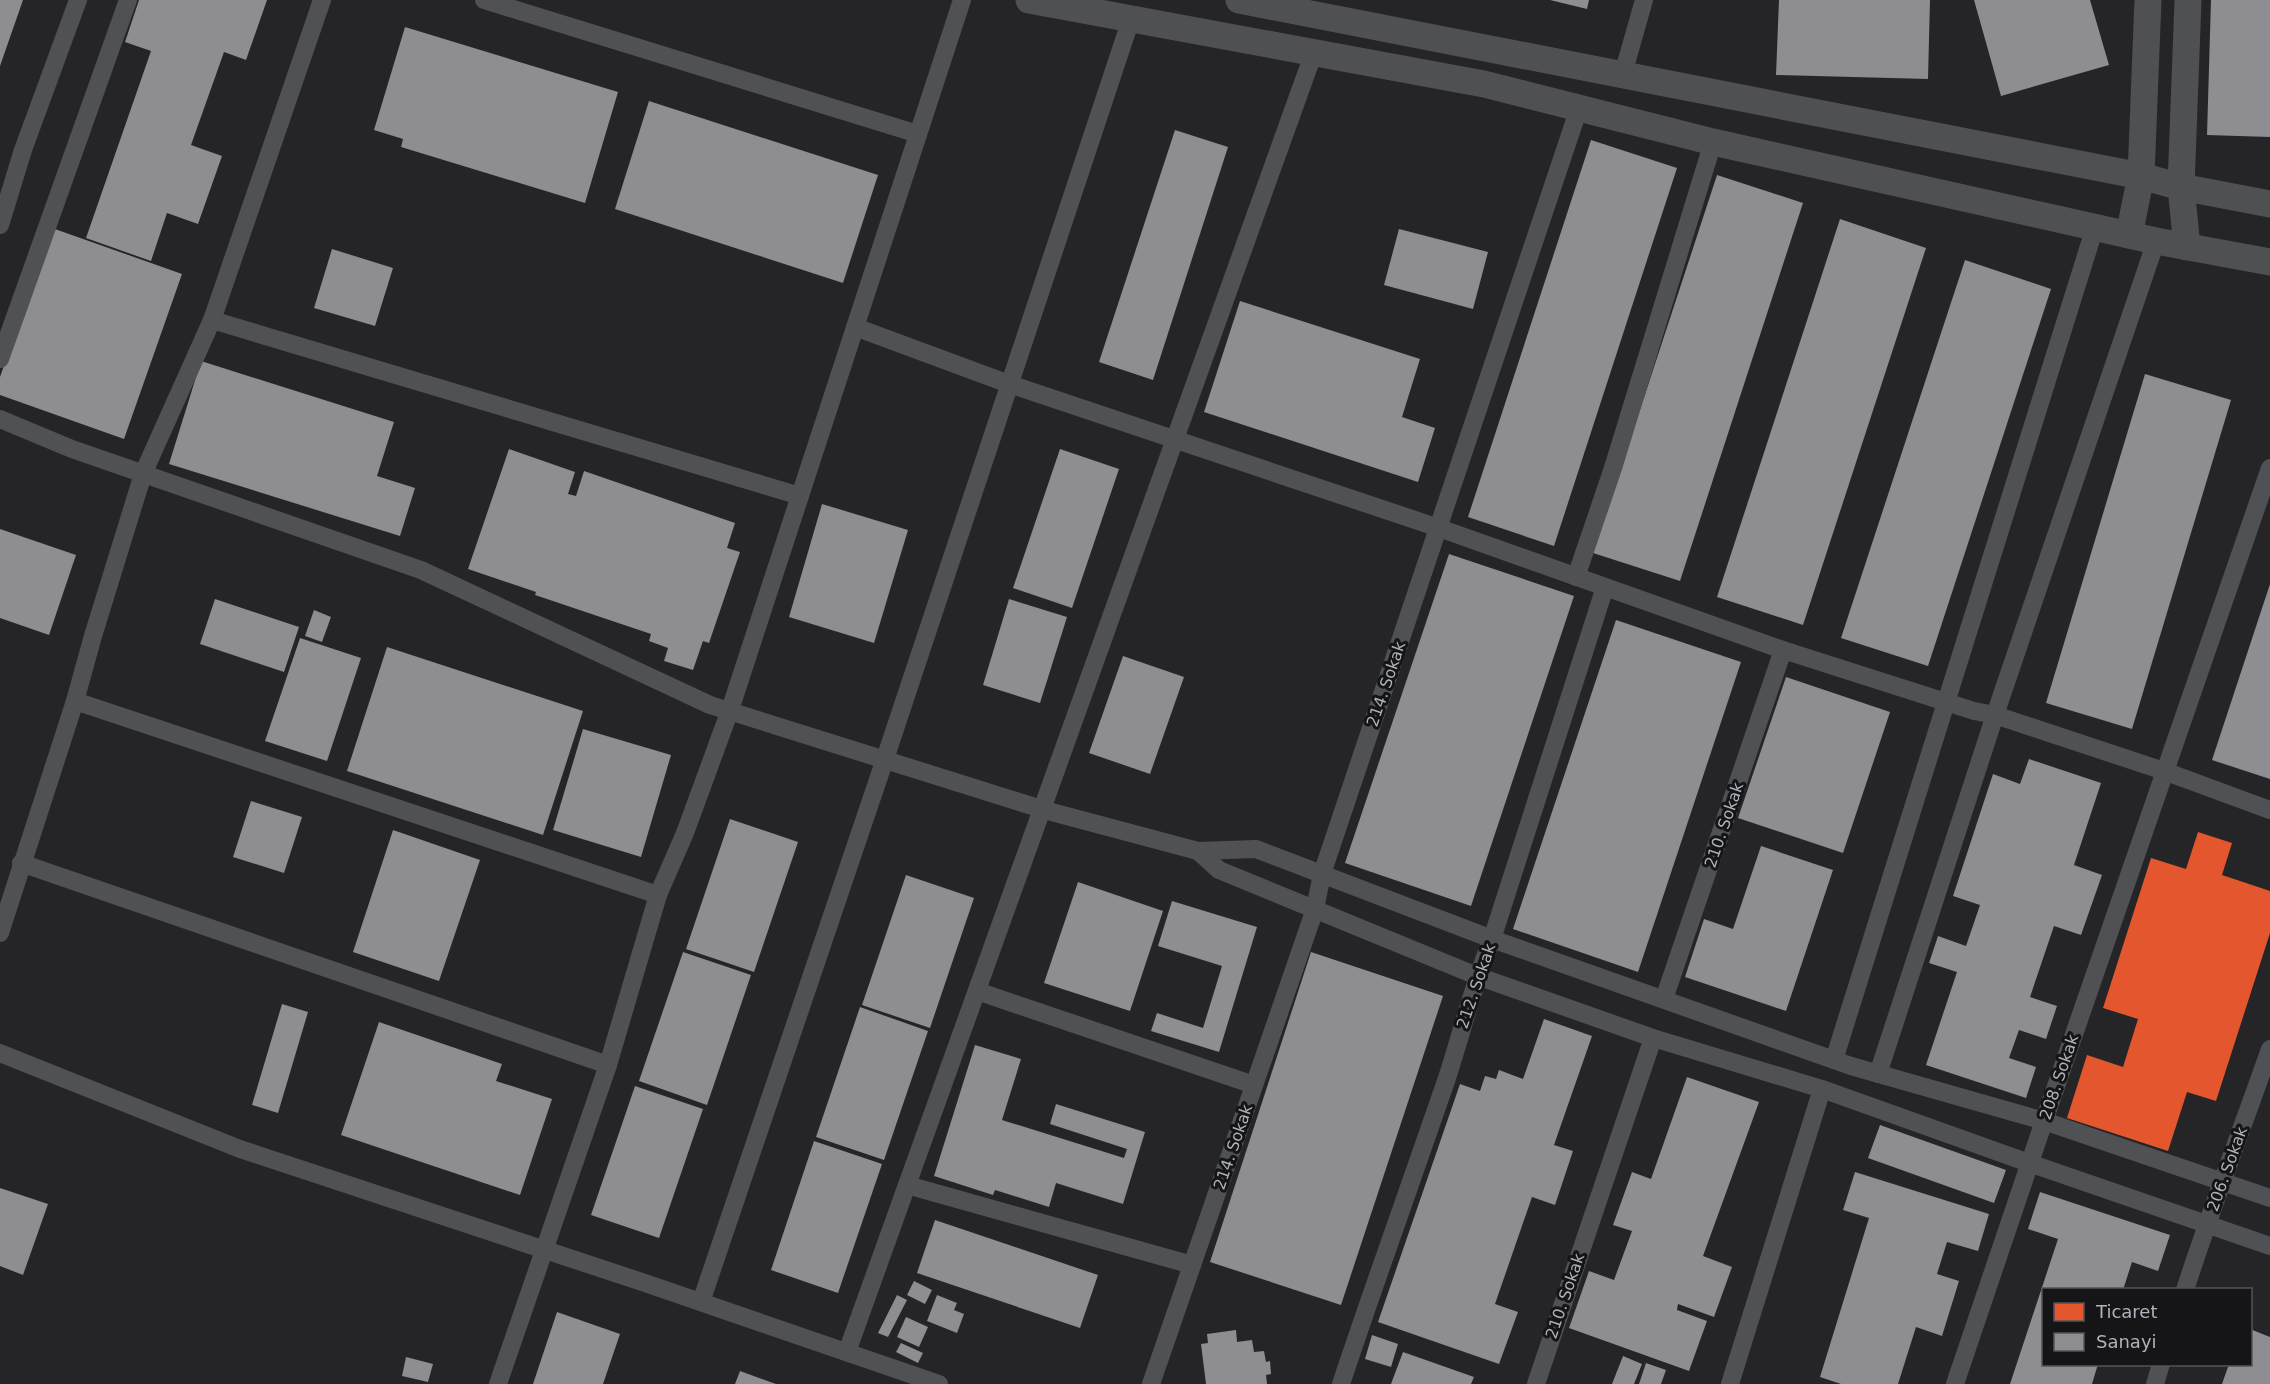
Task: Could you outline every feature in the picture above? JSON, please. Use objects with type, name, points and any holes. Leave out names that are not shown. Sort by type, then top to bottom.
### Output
[{"type":"main road","points":[[1029,0],[1484,84],[1713,142],[2156,241],[2270,262]]},
{"type":"main road","points":[[1239,0],[2141,176],[2181,187],[2270,204]]},
{"type":"main road","points":[[2129,235],[2141,176],[2148,0]]},
{"type":"main road","points":[[2187,247],[2181,187],[2188,0]]},
{"type":"street","points":[[0,225],[23,150],[78,0]]},
{"type":"street","points":[[0,359],[128,0]]},
{"type":"street","points":[[0,933],[75,701],[143,474],[212,320],[322,0]]},
{"type":"street","points":[[484,0],[918,134]]},
{"type":"street","points":[[498,1384],[608,1065],[658,896],[685,833],[730,710],[962,0]]},
{"type":"street","points":[[1623,74],[1644,0]]},
{"type":"street","points":[[701,1302],[885,759],[1131,19]]},
{"type":"street","points":[[847,1352],[1314,52]]},
{"type":"street","name":"214. Sokak","points":[[1151,1384],[1315,909],[1322,874],[1580,108]]},
{"type":"street","points":[[1576,577],[1613,468],[1713,142]]},
{"type":"street","points":[[1834,1060],[2095,227]]},
{"type":"street","points":[[1878,1074],[1995,715],[2156,241]]},
{"type":"street","points":[[212,320],[800,496]]},
{"type":"street","points":[[855,327],[1010,384],[1439,528],[1783,650],[1995,715],[2164,771],[2270,810]]},
{"type":"street","points":[[0,419],[72,449],[421,570],[710,705],[1042,809],[1198,850],[1256,849],[1492,939],[1834,1060],[2043,1121],[2270,1198]]},
{"type":"street","name":"208. Sokak","points":[[1955,1384],[2043,1121],[2270,468]]},
{"type":"street","name":"212. Sokak","points":[[1341,1384],[1447,1076],[1477,976],[1492,939],[1605,587]]},
{"type":"street","name":"210. Sokak","points":[[1664,999],[1783,650]]},
{"type":"street","points":[[75,701],[658,896]]},
{"type":"street","points":[[1198,850],[1219,870],[1477,976],[1653,1038],[1822,1089],[2270,1246]]},
{"type":"street","points":[[21,863],[608,1065]]},
{"type":"street","points":[[977,992],[1254,1085]]},
{"type":"street","name":"210. Sokak","points":[[1536,1384],[1653,1038]]},
{"type":"street","name":"206. Sokak","points":[[2186,1288],[2206,1224],[2224,1182],[2270,1049]]},
{"type":"street","points":[[0,1053],[240,1149],[701,1302],[939,1384]]},
{"type":"street","points":[[1730,1384],[1822,1089]]},
{"type":"street","points":[[907,1185],[1192,1265]]},
{"type":"street","points":[[2155,1384],[2161,1366]]},
{"type":"shaded area","points":[[0,0],[2270,0],[2270,1384],[0,1384]]},
{"type":"building: Ticaret","points":[[2198,832],[2232,843],[2222,875],[2270,891],[2270,933],[2216,1101],[2187,1092],[2168,1151],[2067,1118],[2087,1055],[2123,1067],[2138,1019],[2103,1008],[2151,858],[2186,869]]},
{"type":"building: Sanayi","points":[[0,0],[23,0],[0,66]]},
{"type":"building: Sanayi","points":[[139,0],[267,0],[246,60],[224,52],[191,145],[222,156],[198,224],[167,213],[151,261],[86,238],[151,51],[125,42]]},
{"type":"building: Sanayi","points":[[1550,0],[1589,0],[1587,9]]},
{"type":"building: Sanayi","points":[[1779,0],[1930,0],[1928,79],[1776,75]]},
{"type":"building: Sanayi","points":[[1974,0],[2090,0],[2109,65],[2001,96]]},
{"type":"building: Sanayi","points":[[2211,0],[2270,0],[2270,137],[2207,135]]},
{"type":"building: Sanayi","points":[[405,27],[618,92],[585,203],[401,147],[403,139],[374,130]]},
{"type":"building: Sanayi","points":[[649,101],[878,175],[843,283],[615,209]]},
{"type":"building: Sanayi","points":[[1175,130],[1228,147],[1153,380],[1099,362]]},
{"type":"building: Sanayi","points":[[1591,140],[1677,168],[1554,546],[1468,517]]},
{"type":"building: Sanayi","points":[[1717,175],[1803,203],[1680,581],[1593,553]]},
{"type":"building: Sanayi","points":[[1840,219],[1926,248],[1803,625],[1717,597]]},
{"type":"building: Sanayi","points":[[52,228],[182,274],[124,439],[0,395],[0,377]]},
{"type":"building: Sanayi","points":[[1399,229],[1488,252],[1473,309],[1384,285]]},
{"type":"building: Sanayi","points":[[332,249],[393,268],[375,326],[314,308]]},
{"type":"building: Sanayi","points":[[1965,260],[2051,289],[1928,666],[1841,638]]},
{"type":"building: Sanayi","points":[[1240,301],[1420,359],[1402,417],[1435,428],[1418,482],[1204,412]]},
{"type":"building: Sanayi","points":[[201,361],[394,422],[377,476],[415,488],[400,536],[169,464]]},
{"type":"building: Sanayi","points":[[2145,374],[2231,400],[2132,729],[2046,703]]},
{"type":"building: Sanayi","points":[[509,449],[575,472],[568,494],[576,496],[584,471],[735,523],[727,548],[740,552],[709,643],[703,641],[693,670],[664,661],[668,648],[649,641],[651,634],[535,595],[536,592],[468,569]]},
{"type":"building: Sanayi","points":[[1060,449],[1119,469],[1072,608],[1013,588]]},
{"type":"building: Sanayi","points":[[822,504],[908,530],[874,643],[789,617]]},
{"type":"building: Sanayi","points":[[0,529],[76,555],[49,635],[0,618]]},
{"type":"building: Sanayi","points":[[1449,554],[1574,596],[1471,906],[1345,863]]},
{"type":"building: Sanayi","points":[[2270,584],[2270,779],[2212,760]]},
{"type":"building: Sanayi","points":[[215,599],[299,627],[284,672],[200,644]]},
{"type":"building: Sanayi","points":[[1009,599],[1067,617],[1040,703],[983,685]]},
{"type":"building: Sanayi","points":[[314,610],[331,617],[322,642],[305,636]]},
{"type":"building: Sanayi","points":[[1616,620],[1741,662],[1638,972],[1513,929]]},
{"type":"building: Sanayi","points":[[300,638],[361,658],[327,761],[265,741]]},
{"type":"building: Sanayi","points":[[387,647],[583,711],[543,835],[347,771]]},
{"type":"building: Sanayi","points":[[1123,656],[1184,677],[1150,774],[1089,753]]},
{"type":"building: Sanayi","points":[[1786,677],[1890,712],[1843,853],[1738,818]]},
{"type":"building: Sanayi","points":[[583,729],[671,755],[641,857],[553,830]]},
{"type":"building: Sanayi","points":[[2029,759],[2101,783],[2074,865],[2102,875],[2081,935],[2054,926],[2030,997],[2057,1006],[2046,1039],[2019,1030],[2009,1058],[2036,1067],[2026,1098],[1926,1065],[1957,972],[1929,963],[1938,936],[1966,946],[1980,905],[1953,896],[1993,774],[2020,784]]},
{"type":"building: Sanayi","points":[[251,801],[302,817],[284,873],[233,857]]},
{"type":"building: Sanayi","points":[[730,819],[798,842],[754,972],[686,949]]},
{"type":"building: Sanayi","points":[[393,830],[480,860],[439,981],[353,952]]},
{"type":"building: Sanayi","points":[[1761,846],[1833,870],[1786,1011],[1685,977],[1704,919],[1733,929]]},
{"type":"building: Sanayi","points":[[906,875],[974,898],[930,1028],[862,1005]]},
{"type":"building: Sanayi","points":[[1078,882],[1163,911],[1130,1011],[1044,983]]},
{"type":"building: Sanayi","points":[[1172,901],[1257,927],[1219,1052],[1151,1031],[1157,1013],[1203,1028],[1222,966],[1158,946]]},
{"type":"building: Sanayi","points":[[683,952],[751,975],[707,1105],[639,1081]]},
{"type":"building: Sanayi","points":[[1311,952],[1443,996],[1341,1305],[1210,1262]]},
{"type":"building: Sanayi","points":[[282,1004],[308,1012],[278,1113],[252,1105]]},
{"type":"building: Sanayi","points":[[860,1007],[928,1031],[884,1160],[816,1137]]},
{"type":"building: Sanayi","points":[[1544,1019],[1592,1036],[1554,1145],[1573,1151],[1555,1205],[1532,1197],[1495,1304],[1518,1312],[1499,1364],[1378,1322],[1460,1084],[1480,1091],[1485,1076],[1496,1079],[1499,1070],[1523,1079]]},
{"type":"building: Sanayi","points":[[379,1022],[502,1064],[496,1081],[552,1099],[520,1195],[341,1135]]},
{"type":"building: Sanayi","points":[[975,1045],[1021,1059],[1002,1120],[1124,1158],[1127,1149],[1050,1124],[1056,1104],[1145,1132],[1123,1204],[1056,1183],[1049,1207],[995,1190],[993,1195],[934,1176]]},
{"type":"building: Sanayi","points":[[1687,1077],[1759,1102],[1703,1256],[1732,1267],[1714,1317],[1678,1304],[1677,1310],[1707,1321],[1689,1371],[1569,1328],[1589,1271],[1614,1280],[1632,1231],[1613,1225],[1632,1172],[1651,1179]]},
{"type":"building: Sanayi","points":[[635,1086],[703,1109],[659,1238],[591,1215]]},
{"type":"building: Sanayi","points":[[1880,1125],[2006,1170],[1994,1203],[1868,1158]]},
{"type":"building: Sanayi","points":[[814,1141],[882,1164],[838,1293],[771,1270]]},
{"type":"building: Sanayi","points":[[1855,1172],[1989,1214],[1978,1251],[1947,1242],[1937,1274],[1959,1281],[1942,1336],[1916,1327],[1898,1384],[1841,1384],[1820,1377],[1869,1218],[1843,1210]]},
{"type":"building: Sanayi","points":[[0,1188],[48,1204],[23,1275],[0,1266]]},
{"type":"building: Sanayi","points":[[2040,1192],[2170,1235],[2158,1271],[2132,1262],[2124,1288],[2042,1288],[2042,1366],[2097,1366],[2092,1384],[2010,1384],[2058,1239],[2028,1229]]},
{"type":"building: Sanayi","points":[[935,1220],[1098,1275],[1080,1328],[917,1273]]},
{"type":"building: Sanayi","points":[[914,1281],[932,1290],[925,1304],[907,1295]]},
{"type":"building: Sanayi","points":[[897,1295],[907,1300],[888,1337],[878,1333]]},
{"type":"building: Sanayi","points":[[937,1295],[957,1303],[954,1310],[964,1314],[957,1333],[927,1321]]},
{"type":"building: Sanayi","points":[[557,1312],[620,1334],[603,1384],[533,1384]]},
{"type":"building: Sanayi","points":[[906,1317],[928,1327],[919,1347],[897,1337]]},
{"type":"building: Sanayi","points":[[1236,1330],[1237,1342],[1252,1340],[1254,1352],[1264,1351],[1266,1362],[1270,1361],[1271,1374],[1266,1375],[1267,1384],[1206,1384],[1201,1344],[1208,1343],[1207,1334]]},
{"type":"building: Sanayi","points":[[2252,1330],[2270,1337],[2270,1384],[2222,1384],[2228,1366],[2252,1366]]},
{"type":"building: Sanayi","points":[[1372,1335],[1398,1344],[1391,1367],[1365,1359]]},
{"type":"building: Sanayi","points":[[901,1343],[923,1353],[918,1363],[896,1352]]},
{"type":"building: Sanayi","points":[[1403,1352],[1474,1377],[1471,1384],[1391,1384]]},
{"type":"building: Sanayi","points":[[1623,1356],[1642,1364],[1634,1384],[1612,1384]]},
{"type":"building: Sanayi","points":[[406,1357],[433,1364],[428,1382],[402,1376]]},
{"type":"building: Sanayi","points":[[1646,1363],[1666,1370],[1661,1384],[1639,1384]]},
{"type":"building: Sanayi","points":[[740,1371],[776,1384],[735,1384]]}]
